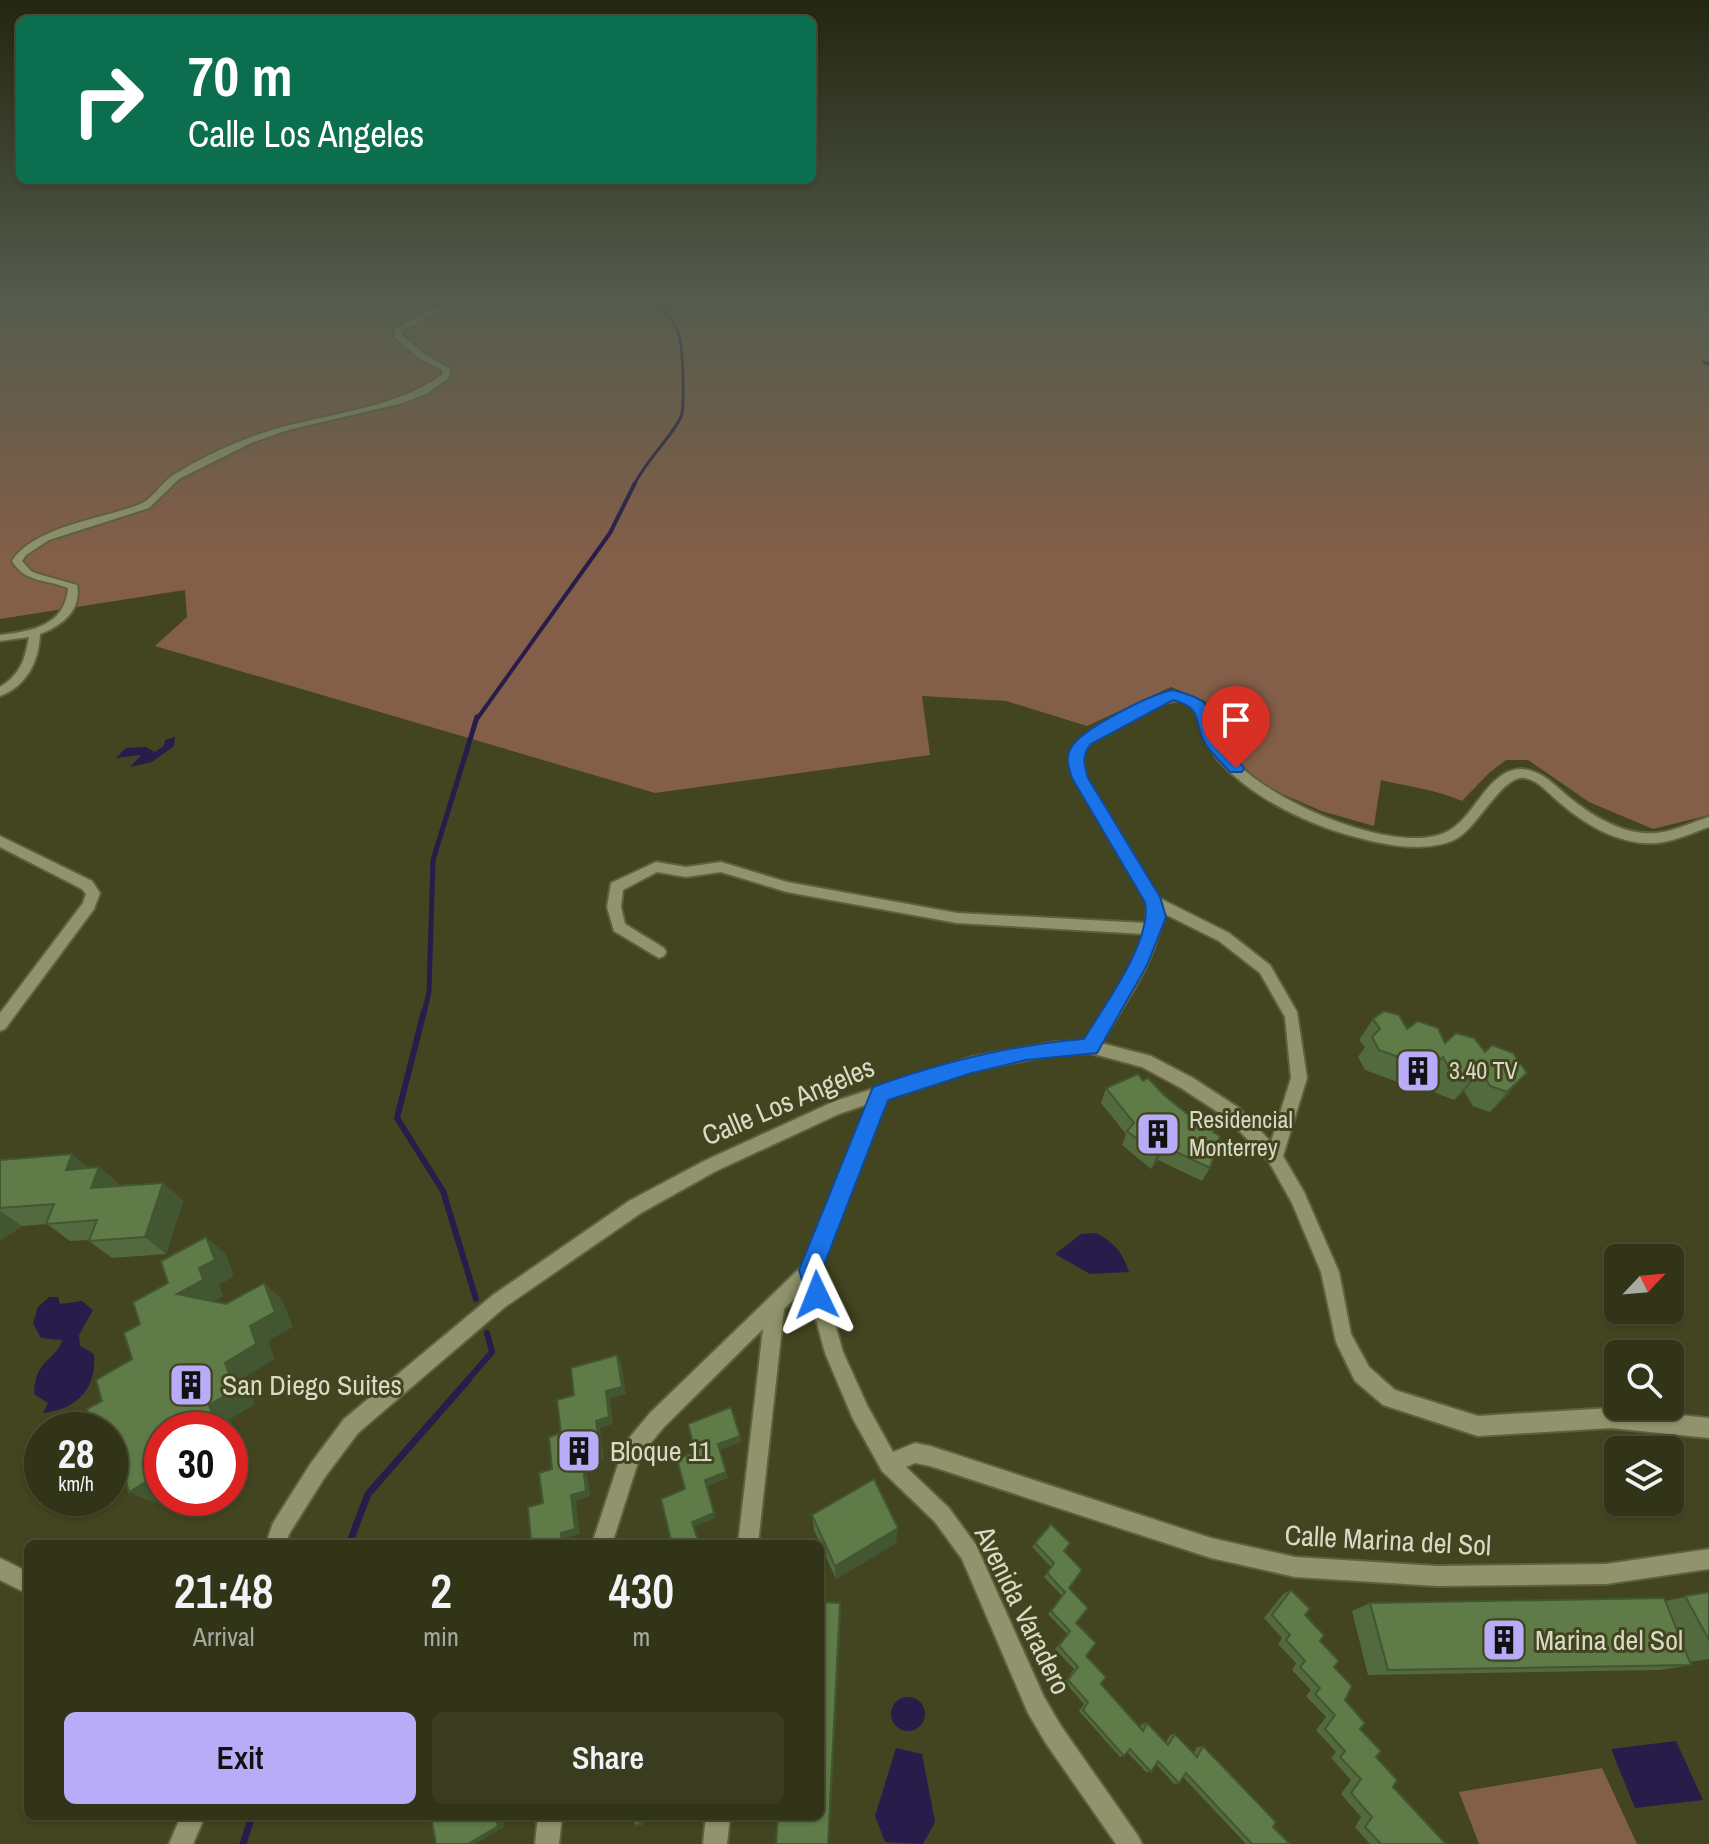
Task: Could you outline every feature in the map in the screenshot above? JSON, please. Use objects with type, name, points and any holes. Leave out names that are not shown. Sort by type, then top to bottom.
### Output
[{"type":"street","points":[[0,638],[35,635],[62,618],[74,598],[73,587],[65,582],[40,579],[20,569],[17,561],[31,545],[146,506],[176,477],[267,433],[375,409],[423,392],[436,383]]},
{"type":"street","points":[[0,692],[20,679],[28,669],[35,635]]},
{"type":"street","points":[[1090,1047],[1138,965],[1157,917],[1154,902],[1080,778],[1075,760],[1077,750],[1086,740],[1163,697],[1173,695],[1193,701],[1206,717],[1212,741],[1222,755],[1281,801],[1313,816],[1390,840],[1417,842],[1454,835],[1466,825],[1504,778],[1514,773],[1527,773],[1539,779],[1577,809],[1622,833],[1655,839],[1709,822]]},
{"type":"street","points":[[0,841],[87,885],[93,893],[89,905],[0,1025]]},
{"type":"street","points":[[659,952],[619,927],[614,907],[616,887],[640,872],[656,867],[686,872],[721,867],[787,887],[957,918],[1153,929]]},
{"type":"street","points":[[1154,902],[1224,937],[1265,969],[1292,1016],[1299,1078],[1275,1157]]},
{"type":"street","name":"Calle Los Angeles","points":[[277,1540],[280,1530],[318,1470],[351,1426],[499,1301],[635,1207],[710,1166],[835,1108],[972,1064],[1026,1052],[1090,1047],[1146,1061],[1233,1113],[1275,1157],[1298,1198],[1330,1272],[1342,1336],[1362,1374],[1390,1398],[1478,1426],[1611,1418],[1709,1428]]},
{"type":"street","points":[[603,1540],[632,1450],[657,1420],[811,1270],[880,1093]]},
{"type":"street","name":"Avenida Varadero","points":[[811,1270],[834,1353],[855,1402],[889,1464],[956,1532],[985,1584],[1036,1705],[1130,1844]]},
{"type":"street","points":[[748,1540],[775,1305]]},
{"type":"street","name":"Calle Marina del Sol","points":[[889,1464],[915,1453],[930,1456],[1211,1548],[1324,1570],[1437,1576],[1606,1574],[1709,1559]]},
{"type":"street","points":[[0,1568],[24,1582]]},
{"type":"street","points":[[181,1844],[191,1820]]},
{"type":"street","points":[[547,1844],[550,1820]]},
{"type":"street","points":[[715,1844],[718,1820]]},
{"type":"shaded area","points":[[0,383],[1709,383],[1709,815],[1653,829],[1589,802],[1528,760],[1506,760],[1462,801],[1381,780],[1374,826],[1321,811],[1269,788],[1241,765],[1221,738],[1221,721],[1205,701],[1171,687],[1087,726],[1006,701],[922,696],[930,755],[655,793],[155,646],[187,617],[185,590],[0,619]]},
{"type":"shaded area","points":[[175,737],[174,746],[152,762],[130,767],[141,755],[116,758],[126,748],[146,747],[155,752],[164,746],[165,740]]},
{"type":"shaded area","points":[[1096,1233],[1117,1249],[1129,1272],[1090,1274],[1055,1254],[1081,1234]]},
{"type":"shaded area","points":[[49,1297],[58,1297],[60,1304],[82,1301],[93,1310],[79,1335],[80,1346],[94,1354],[88,1387],[75,1402],[49,1412],[44,1412],[48,1403],[34,1394],[35,1382],[42,1366],[62,1340],[41,1338],[33,1323],[38,1307]]},
{"type":"shaded area","points":[[908,1697],[920,1702],[925,1714],[920,1726],[908,1731],[896,1726],[891,1714],[896,1702]]},
{"type":"shaded area","points":[[1676,1741],[1703,1800],[1635,1808],[1611,1749]]},
{"type":"shaded area","points":[[896,1748],[922,1754],[935,1822],[923,1844],[885,1842],[875,1816]]},
{"type":"shaded area","points":[[1602,1768],[1637,1844],[1479,1844],[1459,1792]]},
{"type":"building","points":[[1384,1011],[1399,1015],[1407,1029],[1418,1021],[1438,1028],[1445,1043],[1456,1033],[1474,1038],[1485,1052],[1492,1045],[1513,1053],[1527,1073],[1507,1092],[1490,1086],[1481,1071],[1471,1080],[1452,1073],[1443,1057],[1429,1068],[1379,1050],[1372,1037],[1380,1029],[1373,1019]]},
{"type":"building","name":"Residencial Monterrey","points":[[1138,1074],[1143,1081],[1148,1078],[1191,1117],[1215,1128],[1213,1132],[1220,1136],[1210,1168],[1164,1146],[1157,1155],[1127,1131],[1134,1123],[1106,1088]]},
{"type":"building","points":[[72,1154],[66,1170],[99,1167],[91,1188],[163,1183],[145,1237],[89,1241],[97,1220],[46,1224],[54,1204],[0,1208],[0,1160]]},
{"type":"building","points":[[206,1237],[215,1260],[199,1268],[203,1280],[177,1294],[226,1304],[264,1283],[275,1312],[250,1326],[256,1344],[225,1363],[235,1390],[209,1405],[211,1412],[144,1412],[144,1483],[129,1492],[128,1412],[88,1412],[87,1409],[102,1401],[96,1380],[132,1359],[124,1333],[140,1324],[133,1302],[168,1283],[161,1261]]},
{"type":"building","name":"Bloque 11","points":[[617,1355],[622,1387],[606,1391],[609,1417],[596,1421],[600,1453],[582,1459],[586,1491],[571,1495],[575,1529],[561,1533],[562,1540],[527,1540],[531,1539],[528,1507],[543,1503],[539,1473],[552,1469],[549,1437],[561,1433],[557,1400],[574,1395],[571,1368]]},
{"type":"building","points":[[731,1407],[740,1436],[718,1444],[726,1472],[705,1480],[714,1513],[692,1522],[698,1540],[671,1540],[661,1499],[685,1489],[677,1459],[695,1452],[688,1424]]},
{"type":"building","points":[[874,1479],[898,1528],[835,1566],[812,1515]]},
{"type":"building","points":[[1051,1524],[1070,1543],[1064,1551],[1082,1570],[1069,1588],[1088,1608],[1076,1623],[1096,1643],[1086,1656],[1106,1677],[1101,1684],[1143,1731],[1147,1723],[1168,1745],[1175,1734],[1197,1757],[1203,1746],[1276,1822],[1273,1827],[1290,1844],[1252,1844],[1186,1773],[1179,1783],[1158,1761],[1151,1772],[1130,1749],[1124,1756],[1083,1710],[1088,1702],[1068,1680],[1078,1667],[1059,1646],[1070,1631],[1051,1611],[1065,1592],[1047,1573],[1054,1563],[1035,1543]]},
{"type":"building","points":[[1291,1590],[1310,1609],[1305,1615],[1324,1635],[1320,1641],[1339,1661],[1334,1667],[1352,1686],[1345,1700],[1365,1723],[1360,1729],[1381,1751],[1376,1757],[1397,1780],[1393,1787],[1446,1844],[1381,1844],[1365,1827],[1372,1817],[1351,1793],[1361,1779],[1340,1757],[1345,1751],[1325,1729],[1335,1715],[1315,1694],[1320,1688],[1300,1667],[1305,1661],[1286,1640],[1290,1635],[1272,1615]]},
{"type":"building","points":[[1709,1592],[1709,1640],[1685,1596]]},
{"type":"building","name":"Marina del Sol","points":[[1664,1598],[1691,1665],[1388,1670],[1370,1603]]},
{"type":"building","points":[[824,1602],[840,1603],[828,1844],[776,1844],[778,1820],[824,1820]]},
{"type":"building","points":[[432,1820],[497,1820],[498,1826],[468,1844],[436,1844]]},
{"type":"waterway","points":[[634,485],[681,417],[683,383]]},
{"type":"waterway","points":[[477,719],[610,533],[634,485]]},
{"type":"waterway","points":[[424,1013],[429,992],[433,860],[477,717]]},
{"type":"waterway","points":[[424,1011],[397,1118],[443,1191],[476,1299]]},
{"type":"waterway","points":[[466,1382],[492,1352],[487,1333]]},
{"type":"waterway","points":[[351,1540],[368,1494],[468,1380]]},
{"type":"waterway","points":[[243,1844],[251,1820]]},
{"type":"place","name":"3.40 TV","points":[[1418,1071]]},
{"type":"place","name":"Residencial Monterrey","points":[[1158,1134]]},
{"type":"place","name":"San Diego Suites","points":[[191,1385]]},
{"type":"place","name":"Bloque 11","points":[[579,1451]]},
{"type":"place","name":"Marina del Sol","points":[[1504,1640]]},
{"type":"route","points":[[817,1295],[811,1270],[880,1093],[972,1064],[1026,1052],[1090,1047],[1138,965],[1157,917],[1154,902],[1080,778],[1075,760],[1077,750],[1086,740],[1163,697],[1173,695],[1193,701],[1203,710],[1212,741],[1236,768]]}]
